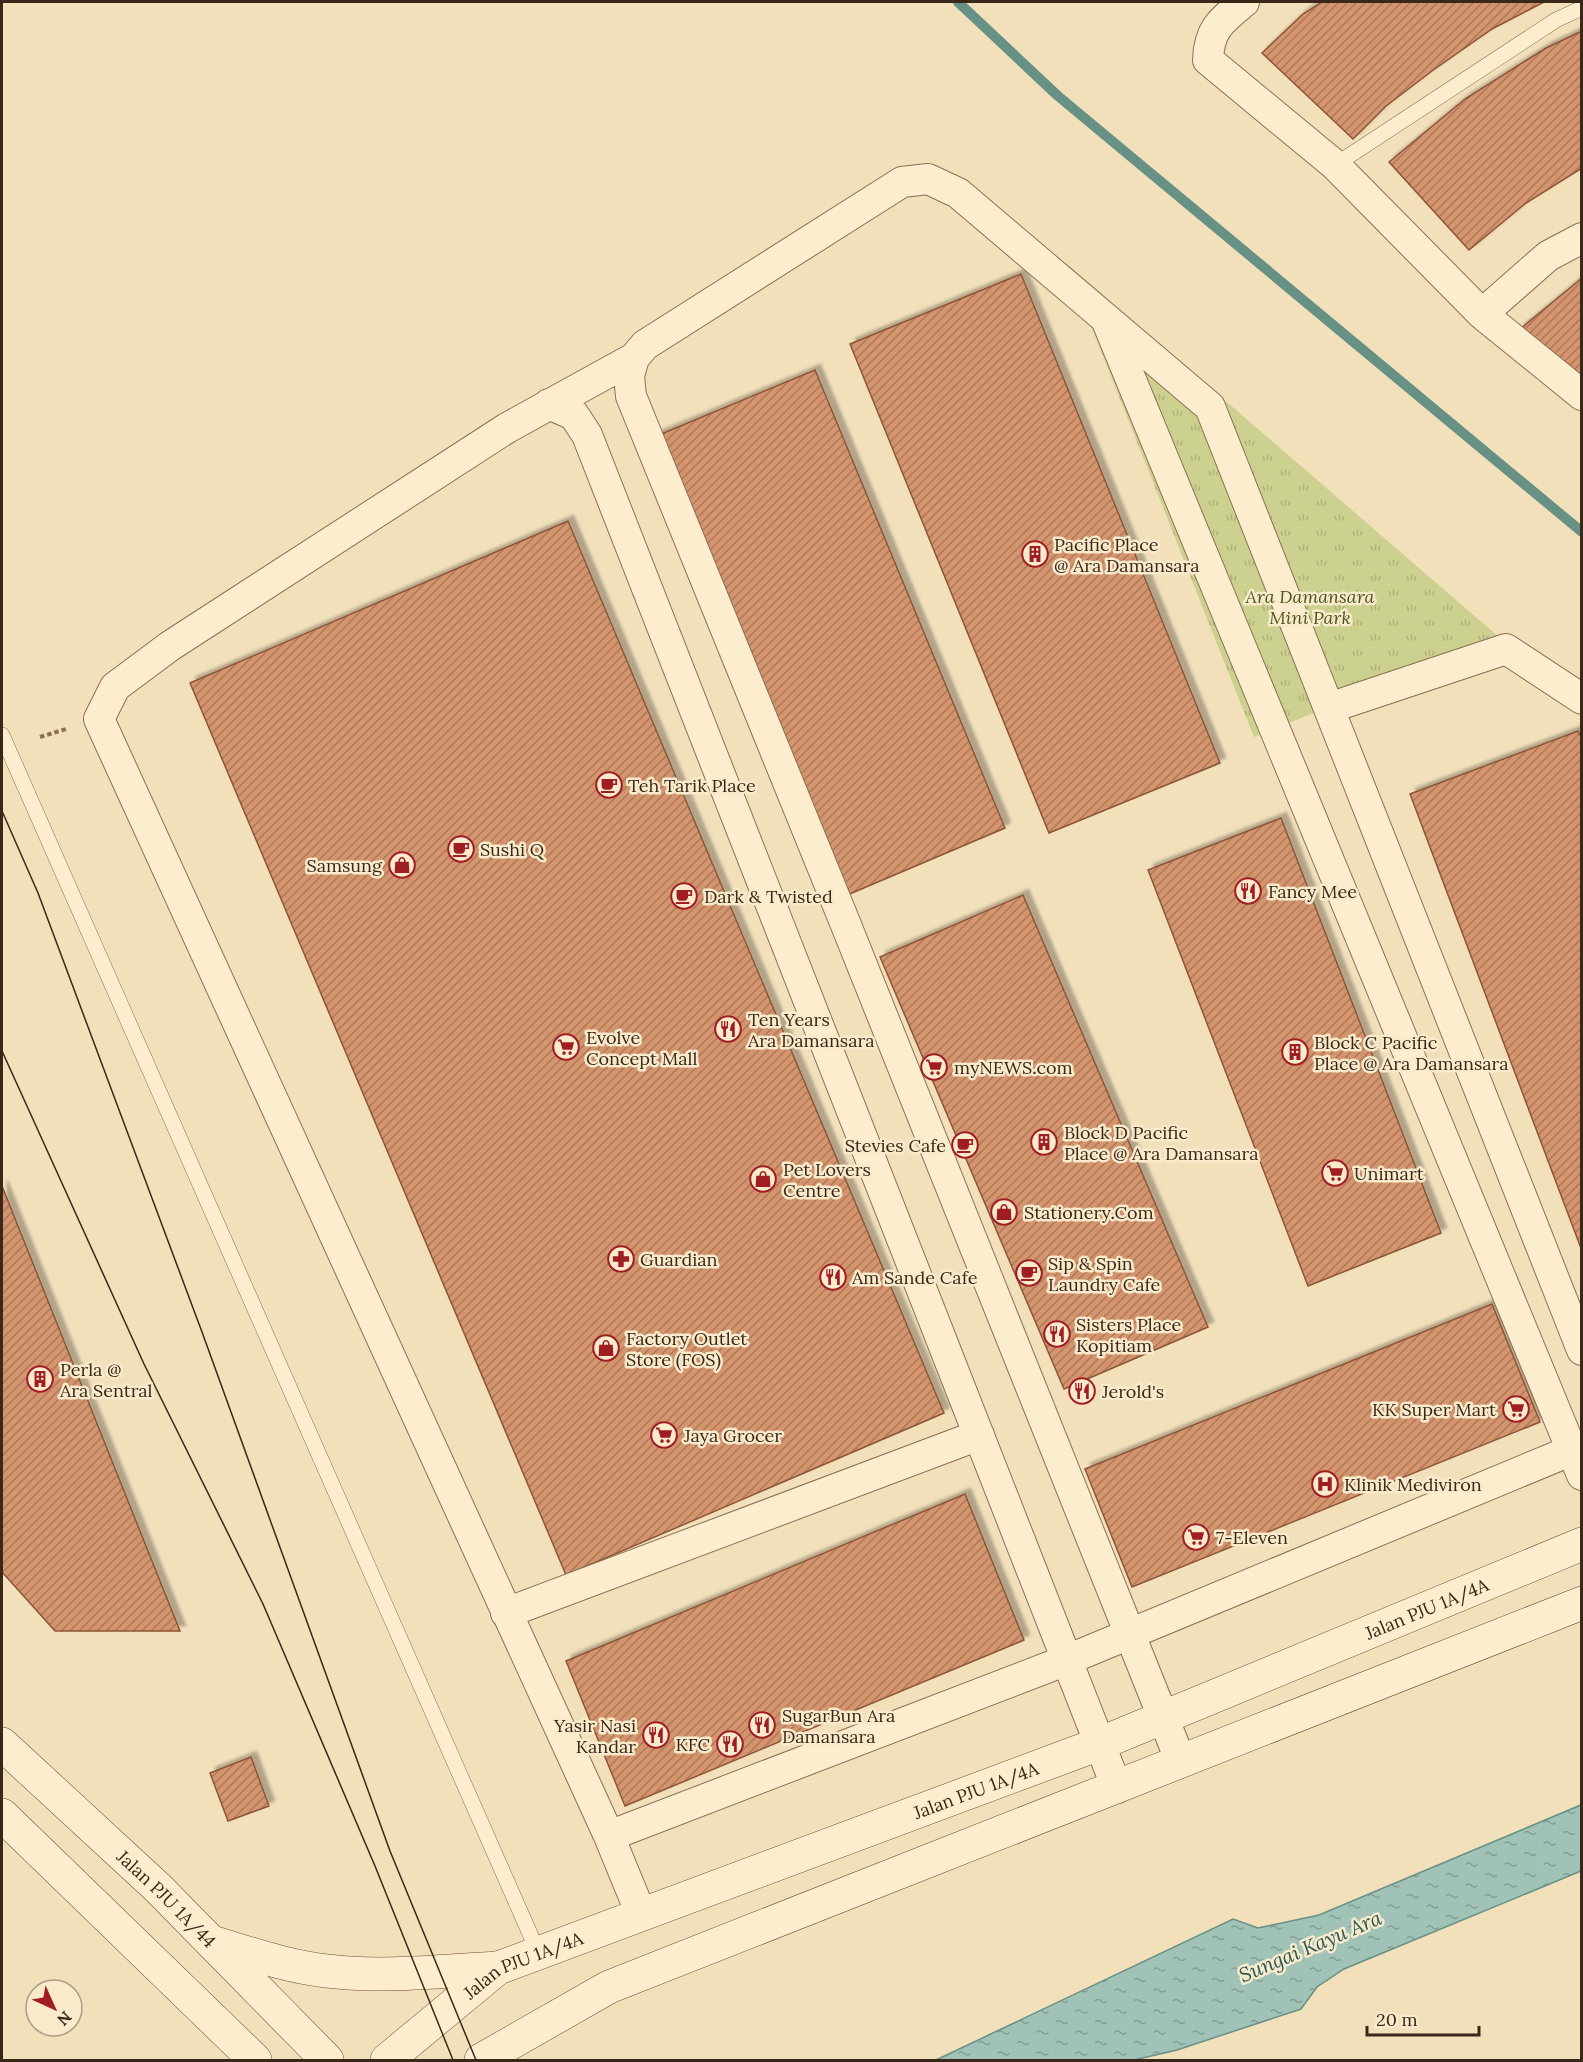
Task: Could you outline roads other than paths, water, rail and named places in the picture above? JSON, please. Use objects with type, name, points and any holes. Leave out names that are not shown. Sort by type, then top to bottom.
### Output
[{"type":"street","points":[[1244,2],[1219,22],[1209,41],[1208,60],[1335,165],[1482,314],[1581,395]]},
{"type":"street","points":[[641,1914],[609,1836],[99,719],[115,687],[170,646],[549,404],[634,358],[645,345],[902,182],[928,179],[958,193],[1210,407],[1581,1350]]},
{"type":"street","points":[[1482,314],[1548,256],[1581,238]]},
{"type":"street","points":[[609,1836],[1066,1660],[1127,1633],[1578,1457],[1106,318]]},
{"type":"street","points":[[634,358],[629,376],[631,396],[846,926],[1180,1762]]},
{"type":"street","points":[[549,404],[574,415],[587,435],[1117,1788]]},
{"type":"street","points":[[1329,708],[1506,649],[1581,699]]},
{"type":"street","points":[[506,1613],[979,1435]]},
{"type":"street","name":"Jalan PJU 1A/4A","points":[[387,2061],[498,1968],[1099,1744],[1581,1544]]},
{"type":"street","points":[[481,2061],[609,1987],[1581,1603]]},
{"type":"street","name":"Jalan PJU 1A/44","points":[[2,1746],[158,1888],[327,2061]]},
{"type":"street","points":[[2,1815],[255,2061]]},
{"type":"street","points":[[214,1943],[271,1960],[328,1971],[387,1974],[498,1968]]},
{"type":"lane","points":[[1335,165],[1556,20],[1581,8]]},
{"type":"lane","points":[[2,735],[538,1952]]},
{"type":"water","name":"Sungai Kayu Ara","points":[[1581,1805],[1581,1871],[1344,1969],[1317,1987],[1301,2009],[1177,2050],[1134,2060],[936,2060],[1233,1919],[1258,1928],[1319,1915]]},
{"type":"waterway","points":[[958,2],[1058,96],[1582,532]]},
{"type":"tram line","points":[[2,811],[38,893],[202,1332],[390,1851],[476,2060]]},
{"type":"tram line","points":[[2,1051],[144,1364],[263,1604],[375,1866],[453,2060]]},
{"type":"place","name":"Pacific Place @ Ara Damansara","points":[[1035,554]]},
{"type":"place","name":"Teh Tarik Place","points":[[609,785]]},
{"type":"place","name":"Sushi Q","points":[[461,849]]},
{"type":"place","name":"Samsung","points":[[402,865]]},
{"type":"place","name":"Fancy Mee","points":[[1248,891]]},
{"type":"place","name":"Dark & Twisted","points":[[684,896]]},
{"type":"place","name":"Ten Years Ara Damansara","points":[[728,1029]]},
{"type":"place","name":"Evolve Concept Mall","points":[[566,1047]]},
{"type":"place","name":"Block C Pacific Place @ Ara Damansara","points":[[1295,1052]]},
{"type":"place","name":"myNEWS.com","points":[[934,1067]]},
{"type":"place","name":"Block D Pacific Place @ Ara Damansara","points":[[1044,1142]]},
{"type":"place","name":"Stevies Cafe","points":[[965,1145]]},
{"type":"place","name":"Unimart","points":[[1335,1173]]},
{"type":"place","name":"Pet Lovers Centre","points":[[763,1179]]},
{"type":"place","name":"Stationery.Com","points":[[1004,1212]]},
{"type":"place","name":"Guardian","points":[[621,1259]]},
{"type":"place","name":"Sip & Spin Laundry Cafe","points":[[1029,1273]]},
{"type":"place","name":"Am Sande Cafe","points":[[833,1277]]},
{"type":"place","name":"Sisters Place Kopitiam","points":[[1057,1334]]},
{"type":"place","name":"Factory Outlet Store (FOS)","points":[[606,1348]]},
{"type":"place","name":"Perla @ Ara Sentral","points":[[40,1379]]},
{"type":"place","name":"Jerold's","points":[[1082,1391]]},
{"type":"place","name":"KK Super Mart","points":[[1516,1409]]},
{"type":"place","name":"Jaya Grocer","points":[[664,1435]]},
{"type":"place","name":"Klinik Mediviron","points":[[1325,1484]]},
{"type":"place","name":"7-Eleven","points":[[1196,1537]]},
{"type":"place","name":"SugarBun Ara Damansara","points":[[762,1725]]},
{"type":"place","name":"Yasir Nasi Kandar","points":[[656,1735]]},
{"type":"place","name":"KFC","points":[[730,1744]]},
{"type":"park label","name":"Ara Damansara Mini Park","points":[[1310,606]]}]
